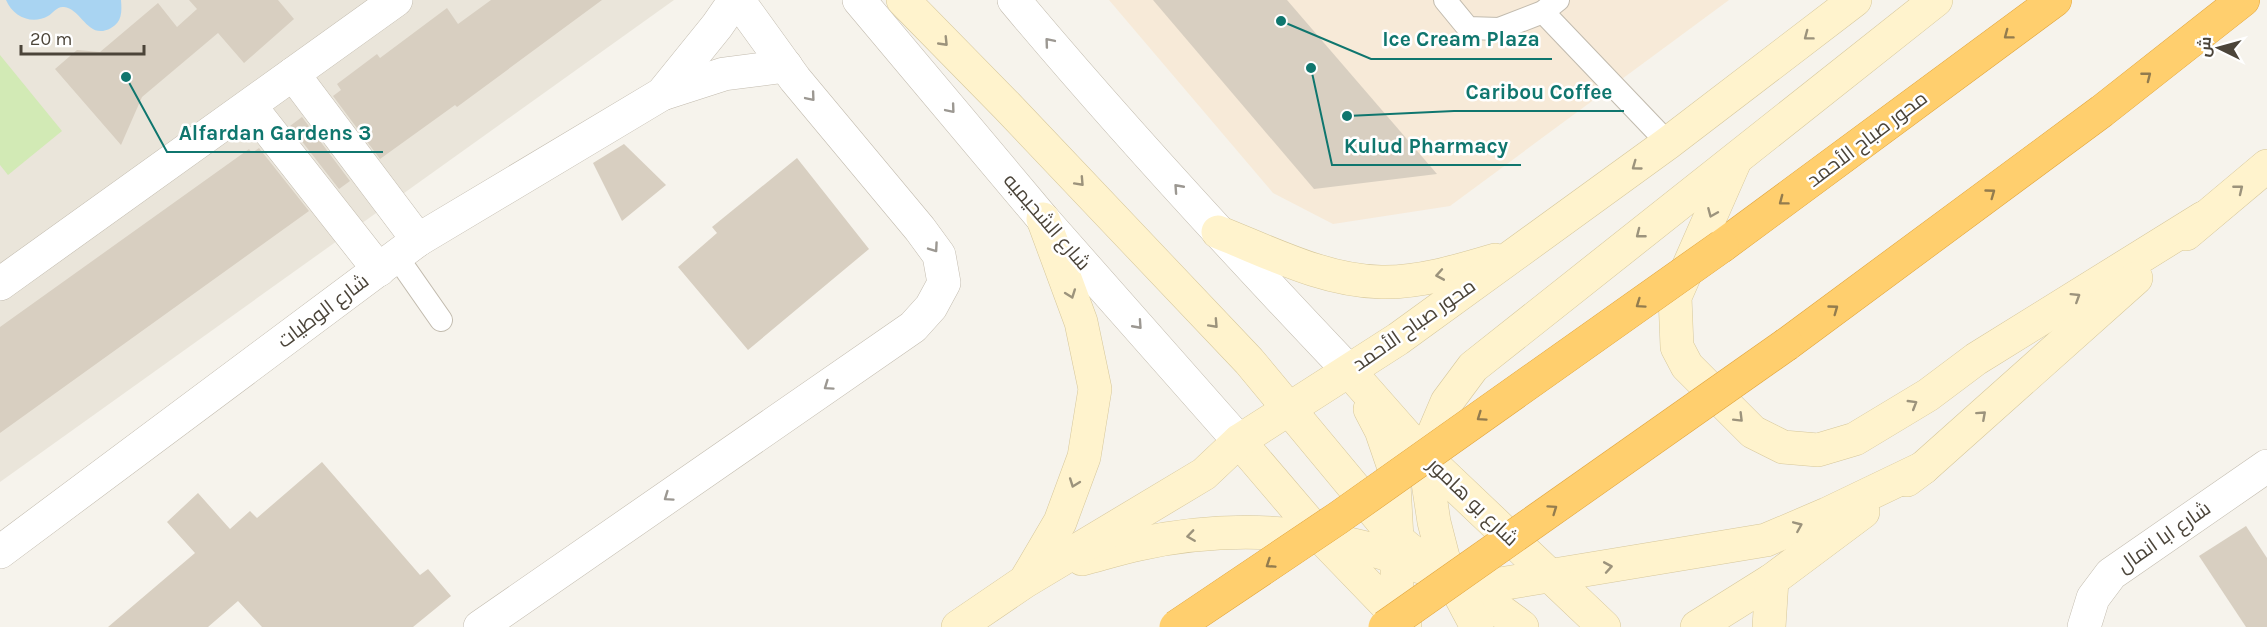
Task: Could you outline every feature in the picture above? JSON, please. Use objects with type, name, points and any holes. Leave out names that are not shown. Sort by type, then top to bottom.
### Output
[{"type":"highway","name":"محور صباح الأحمد","points":[[1176,627],[1338,518],[1722,246],[2055,0]]},
{"type":"highway","points":[[1396,624],[1787,344],[2102,111],[2243,0]]},
{"type":"street","points":[[0,284],[293,74],[359,10],[396,0]]},
{"type":"street","points":[[480,627],[913,327],[931,308],[944,283],[939,255],[786,66],[736,0]]},
{"type":"street","name":"شارع الوطيات","points":[[662,94],[736,0]]},
{"type":"street","name":"شارع الشحيميه","points":[[860,0],[1043,219],[1239,441]]},
{"type":"street","points":[[903,0],[1249,361],[1289,407],[1397,548]]},
{"type":"street","points":[[1014,0],[1089,90],[1349,371],[1382,430],[1393,465],[1397,548],[1396,624]]},
{"type":"street","name":"محور صباح الأحمد","points":[[958,627],[1024,582],[1204,474],[1239,441],[1398,339],[1668,143],[1855,0]]},
{"type":"street","points":[[1477,627],[1450,576],[1434,522],[1424,456],[1447,402],[1473,367],[1936,0]]},
{"type":"street","name":"شارع الوطيات","points":[[0,552],[398,256],[662,94],[724,74],[786,66]]},
{"type":"street","points":[[293,74],[398,256]]},
{"type":"street","points":[[250,106],[398,256]]},
{"type":"street","points":[[1735,159],[1676,297],[1677,347],[1687,366],[1753,432],[1783,447],[1818,450],[1855,439],[1928,395],[1976,359],[2203,218]]},
{"type":"street","points":[[1697,627],[1772,580],[1923,468],[2203,218],[2267,166]]},
{"type":"street","points":[[1024,582],[1060,522],[1084,457],[1095,389],[1081,322],[1043,219]]},
{"type":"street","points":[[1218,232],[1320,272],[1382,282],[1451,273],[1516,254]]},
{"type":"street","name":"شارع بو هامور","points":[[1349,371],[1424,456],[1604,627]]},
{"type":"street","points":[[1239,441],[1396,624]]},
{"type":"street","name":"شارع ابا انمال","points":[[2084,627],[2093,597],[2111,574],[2267,466]]},
{"type":"street","points":[[1450,576],[1500,584],[1766,540],[1923,468]]},
{"type":"street","points":[[1024,582],[1081,559],[1140,544],[1200,535],[1260,533],[1321,537],[1359,545],[1407,549],[1522,627]]},
{"type":"street","points":[[1769,627],[1772,580]]},
{"type":"lane","points":[[1445,0],[1468,28],[1499,29],[1551,6],[1668,143]]},
{"type":"lane","points":[[398,256],[441,320]]},
{"type":"shaded area","points":[[0,0],[674,0],[0,482]]},
{"type":"shaded area","points":[[1109,0],[1729,0],[1450,206],[1333,224],[1273,193]]},
{"type":"green space","points":[[0,55],[62,131],[8,175],[0,165]]},
{"type":"water","points":[[6,0],[121,0],[121,13],[115,26],[103,31],[91,28],[76,13],[64,7],[42,19],[24,18],[13,11]]},
{"type":"building","points":[[189,0],[278,0],[294,19],[244,63],[218,33],[142,97],[121,145],[55,69],[77,50],[100,52],[158,3],[177,27],[197,9]]},
{"type":"building","points":[[491,0],[602,0],[457,107],[455,105],[380,159],[333,96],[341,90],[337,84],[377,54],[380,58],[447,8],[458,24]]},
{"type":"building","points":[[1153,0],[1287,0],[1437,174],[1314,189]]},
{"type":"building","points":[[302,117],[350,181],[339,189],[290,126]]},
{"type":"building","points":[[624,144],[666,185],[622,221],[593,163]]},
{"type":"building","points":[[259,148],[309,211],[0,433],[0,327],[249,149],[252,153]]},
{"type":"building","points":[[797,158],[869,249],[748,350],[678,267],[717,233],[712,227]]},
{"type":"building","points":[[322,462],[420,575],[428,569],[451,596],[413,627],[262,627],[238,601],[208,627],[108,627],[195,553],[167,522],[198,493],[230,529],[250,511],[257,518]]},
{"type":"building","points":[[2246,526],[2267,558],[2267,627],[2246,627],[2199,556]]},
{"type":"place","name":"Ice Cream Plaza","points":[[1281,21]]},
{"type":"place","name":"Kulud Pharmacy","points":[[1311,68]]},
{"type":"place","name":"Alfardan Gardens 3","points":[[126,77]]},
{"type":"place","name":"Caribou Coffee","points":[[1347,116]]}]
